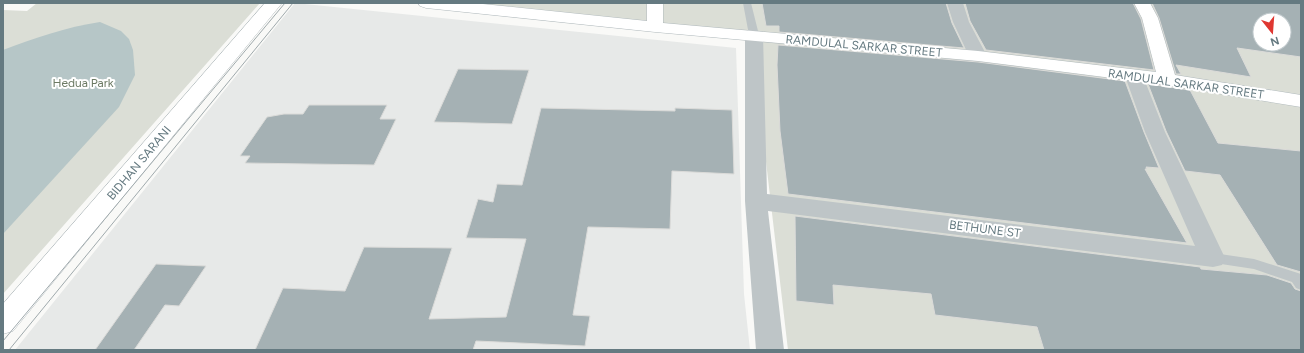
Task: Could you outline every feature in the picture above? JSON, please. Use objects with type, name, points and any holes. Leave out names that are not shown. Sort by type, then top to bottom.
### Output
[{"type":"street","name":"BIDHAN SARANI","points":[[3,323],[274,3]]},
{"type":"street","name":"RAMDULAL SARKAR STREET","points":[[426,3],[477,6],[655,27],[978,56],[1167,79],[1301,101]]},
{"type":"street","points":[[655,27],[656,3]]},
{"type":"street","points":[[955,3],[961,22],[978,56]]},
{"type":"street","points":[[1142,3],[1150,18],[1167,79]]},
{"type":"street","points":[[754,35],[756,201],[770,350]]},
{"type":"street","points":[[1134,76],[1155,132],[1213,258]]},
{"type":"street","name":"BETHUNE ST","points":[[756,201],[1213,258]]},
{"type":"lane","points":[[747,3],[754,35]]},
{"type":"lane","points":[[1213,258],[1254,264],[1300,280]]},
{"type":"shaded area","points":[[295,3],[736,48],[744,294],[750,350],[15,350]]},
{"type":"shaded area","points":[[100,22],[121,31],[129,39],[133,50],[135,75],[119,107],[3,234],[3,50],[63,30]]},
{"type":"green space","name":"Hedua Park","points":[[37,3],[260,3],[3,294],[3,10],[27,11]]},
{"type":"green space","points":[[459,3],[1301,3],[1301,350],[788,350],[751,33]]},
{"type":"building","points":[[762,3],[946,3],[952,23],[964,48],[779,32],[779,26],[766,26]]},
{"type":"building","points":[[965,3],[1133,3],[1141,19],[1154,70],[986,50],[970,21]]},
{"type":"building","points":[[1152,3],[1301,3],[1301,57],[1265,52],[1292,52],[1292,12],[1252,12],[1252,50],[1237,48],[1251,77],[1176,65],[1181,74],[1176,74],[1159,18]]},
{"type":"building","points":[[778,45],[978,62],[1125,81],[1159,168],[1146,167],[1147,169],[1145,169],[1187,243],[788,194],[780,131],[777,65]]},
{"type":"building","points":[[458,69],[529,70],[512,124],[434,122]]},
{"type":"building","points":[[1148,84],[1190,90],[1218,143],[1301,151],[1301,272],[1277,265],[1220,175],[1185,171],[1166,131]]},
{"type":"building","points":[[309,105],[387,105],[380,119],[396,119],[374,165],[245,163],[250,156],[240,156],[267,117],[284,114],[303,114]]},
{"type":"building","points":[[541,108],[675,111],[675,108],[732,110],[734,174],[672,171],[670,229],[588,227],[573,315],[590,316],[585,346],[476,341],[473,350],[255,350],[283,288],[345,291],[364,247],[452,248],[429,319],[506,317],[526,239],[466,238],[478,199],[493,202],[497,184],[522,185]]},
{"type":"building","points":[[795,216],[1200,267],[1201,269],[1267,275],[1291,283],[1295,289],[1301,291],[1301,350],[1044,350],[1037,327],[935,315],[931,294],[833,285],[834,305],[796,301]]},
{"type":"building","points":[[156,264],[206,266],[179,306],[165,305],[134,350],[95,350]]},
{"type":"tram line","points":[[3,341],[285,3]]},
{"type":"tram line","points":[[9,350],[293,3]]}]
